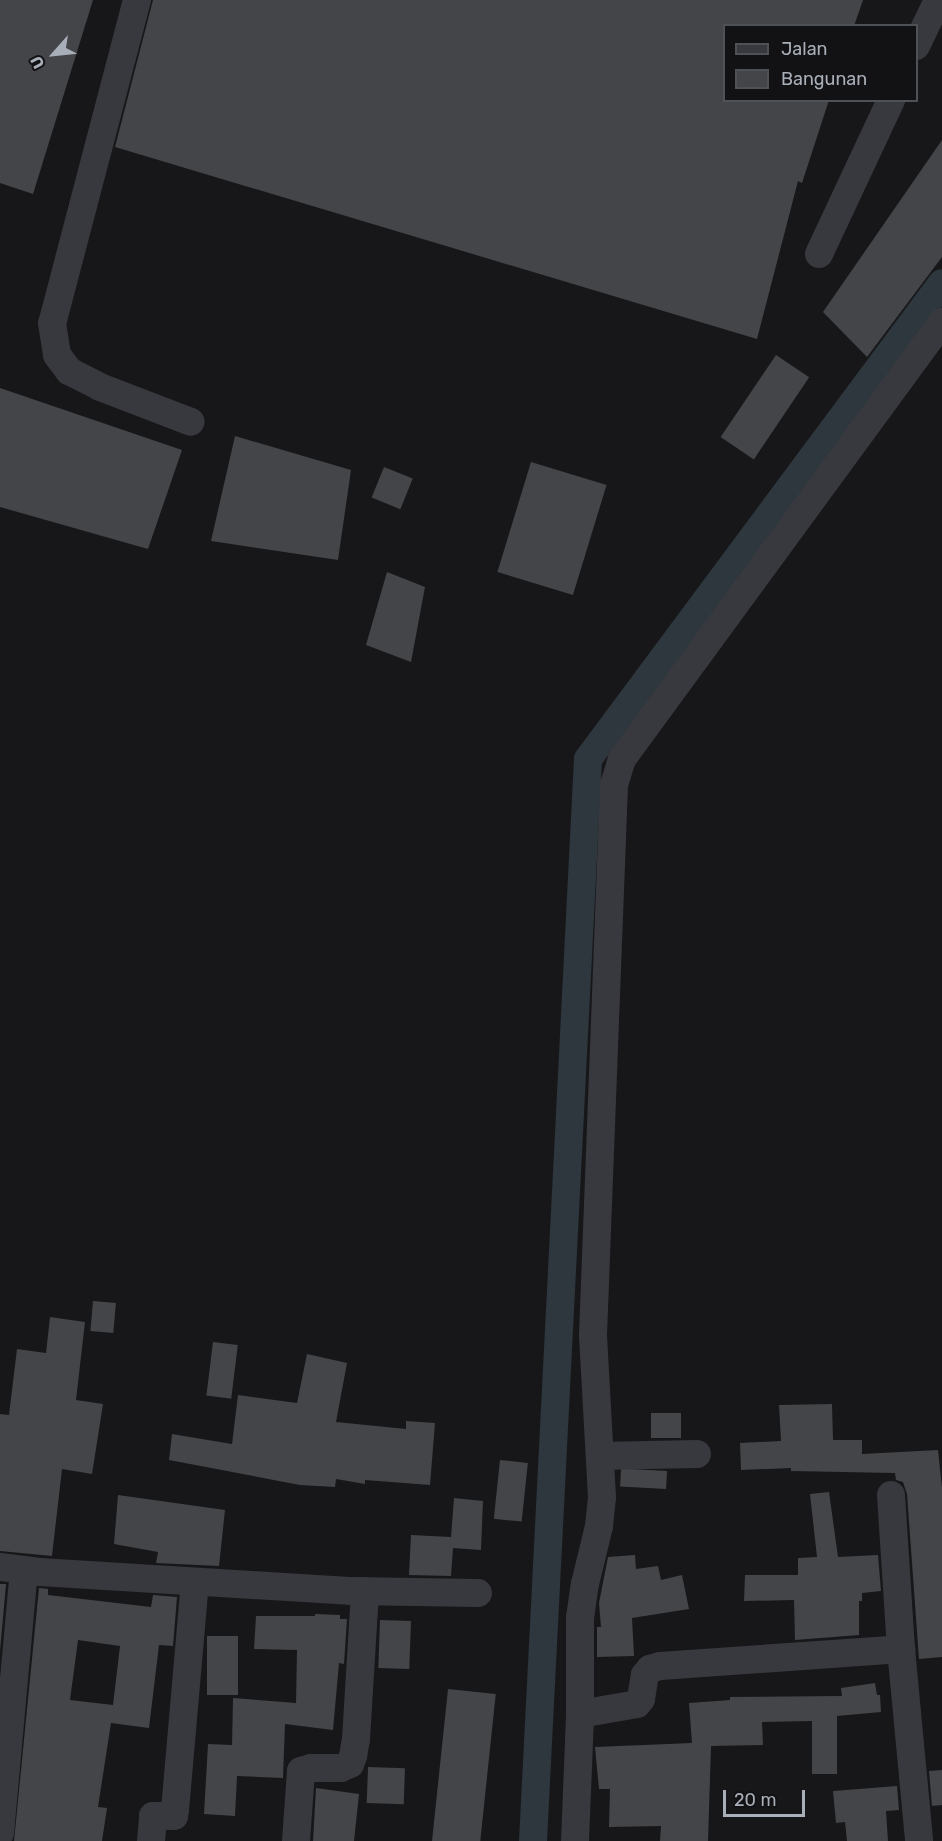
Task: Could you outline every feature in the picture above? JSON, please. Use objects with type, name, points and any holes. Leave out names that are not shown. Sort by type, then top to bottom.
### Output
[{"type":"street","points":[[137,0],[52,323],[57,355],[69,371],[100,387],[191,422]]},
{"type":"street","points":[[918,42],[938,0]]},
{"type":"street","points":[[819,254],[890,102]]},
{"type":"street","points":[[575,1841],[580,1714],[580,1618],[585,1584],[600,1526],[602,1497],[592,1335],[616,776],[622,759],[942,322]]},
{"type":"street","points":[[600,1456],[697,1454]]},
{"type":"street","points":[[891,1495],[901,1649],[919,1841]]},
{"type":"street","points":[[0,1833],[12,1568],[195,1582],[365,1591],[478,1593]]},
{"type":"street","points":[[151,1841],[153,1816],[174,1816],[176,1809],[195,1582]]},
{"type":"street","points":[[296,1841],[302,1771],[311,1768],[341,1768],[350,1764],[353,1756],[365,1591]]},
{"type":"street","points":[[580,1714],[637,1704],[641,1699],[645,1675],[650,1669],[660,1666],[901,1649]]},
{"type":"building","points":[[0,0],[93,0],[33,194],[0,183]]},
{"type":"building","points":[[153,0],[863,0],[855,24],[723,24],[723,102],[828,102],[802,183],[798,181],[757,339],[115,147]]},
{"type":"building","points":[[942,140],[942,257],[867,357],[823,312]]},
{"type":"building","points":[[776,355],[809,377],[754,459],[721,437]]},
{"type":"building","points":[[0,388],[182,450],[148,549],[0,507]]},
{"type":"building","points":[[235,436],[351,470],[338,560],[211,541]]},
{"type":"building","points":[[531,462],[607,485],[573,595],[497,572]]},
{"type":"building","points":[[384,467],[413,479],[400,509],[372,498]]},
{"type":"building","points":[[387,572],[425,587],[411,662],[366,645]]},
{"type":"building","points":[[93,1301],[116,1303],[113,1333],[90,1331]]},
{"type":"building","points":[[50,1317],[85,1322],[76,1400],[103,1404],[92,1474],[62,1469],[52,1556],[0,1551],[0,1414],[9,1415],[17,1349],[46,1353]]},
{"type":"building","points":[[213,1342],[238,1345],[231,1399],[206,1396]]},
{"type":"building","points":[[307,1354],[347,1363],[336,1422],[406,1429],[406,1421],[435,1423],[430,1485],[365,1480],[365,1484],[336,1479],[335,1487],[300,1485],[169,1460],[172,1434],[232,1444],[238,1395],[297,1403]]},
{"type":"building","points":[[832,1404],[833,1440],[862,1440],[862,1454],[938,1450],[942,1488],[942,1657],[919,1659],[907,1494],[903,1482],[896,1480],[895,1473],[791,1471],[791,1468],[741,1470],[740,1443],[781,1441],[779,1405]]},
{"type":"building","points":[[651,1413],[681,1413],[681,1438],[651,1438]]},
{"type":"building","points":[[500,1460],[528,1463],[522,1522],[494,1519]]},
{"type":"building","points":[[621,1469],[667,1471],[666,1489],[620,1487]]},
{"type":"building","points":[[829,1492],[838,1557],[878,1555],[881,1591],[862,1593],[862,1601],[859,1601],[859,1635],[795,1640],[794,1600],[744,1601],[745,1575],[798,1575],[798,1558],[817,1557],[810,1494]]},
{"type":"building","points":[[118,1495],[225,1510],[219,1566],[156,1563],[158,1552],[114,1544]]},
{"type":"building","points":[[454,1498],[483,1501],[481,1550],[453,1548],[451,1576],[409,1575],[411,1535],[451,1537]]},
{"type":"building","points":[[635,1555],[636,1569],[658,1566],[661,1580],[682,1575],[689,1609],[632,1618],[634,1656],[597,1657],[597,1627],[601,1627],[599,1603],[608,1557]]},
{"type":"building","points":[[0,1584],[6,1584],[0,1651]]},
{"type":"building","points":[[39,1588],[48,1589],[48,1595],[151,1607],[153,1595],[177,1597],[173,1646],[159,1645],[149,1728],[111,1723],[98,1807],[107,1808],[102,1841],[14,1841]],"holes":[[[78,1640],[120,1646],[113,1705],[70,1700]]]},
{"type":"building","points":[[315,1614],[340,1615],[340,1619],[347,1619],[344,1664],[339,1663],[333,1730],[285,1724],[283,1778],[237,1776],[235,1816],[204,1814],[208,1744],[232,1745],[233,1698],[296,1703],[297,1650],[254,1649],[256,1616],[315,1616]]},
{"type":"building","points":[[380,1620],[411,1621],[409,1669],[378,1668]]},
{"type":"building","points":[[207,1636],[238,1636],[238,1695],[207,1695]]},
{"type":"building","points":[[875,1683],[877,1695],[880,1695],[881,1712],[837,1716],[837,1774],[812,1774],[812,1721],[762,1722],[763,1745],[711,1746],[708,1841],[660,1841],[661,1826],[609,1827],[610,1789],[599,1789],[595,1747],[692,1743],[689,1703],[730,1700],[730,1697],[842,1696],[841,1688]]},
{"type":"building","points":[[448,1689],[496,1694],[480,1841],[432,1841]]},
{"type":"building","points":[[368,1767],[405,1768],[404,1804],[367,1803]]},
{"type":"building","points":[[942,1770],[942,1805],[932,1806],[929,1771]]},
{"type":"building","points":[[897,1786],[899,1810],[886,1811],[888,1841],[847,1841],[845,1822],[836,1823],[833,1791]]},
{"type":"building","points":[[316,1788],[359,1794],[354,1841],[313,1841]]},
{"type":"waterway","points":[[533,1841],[588,759],[942,283]]}]
